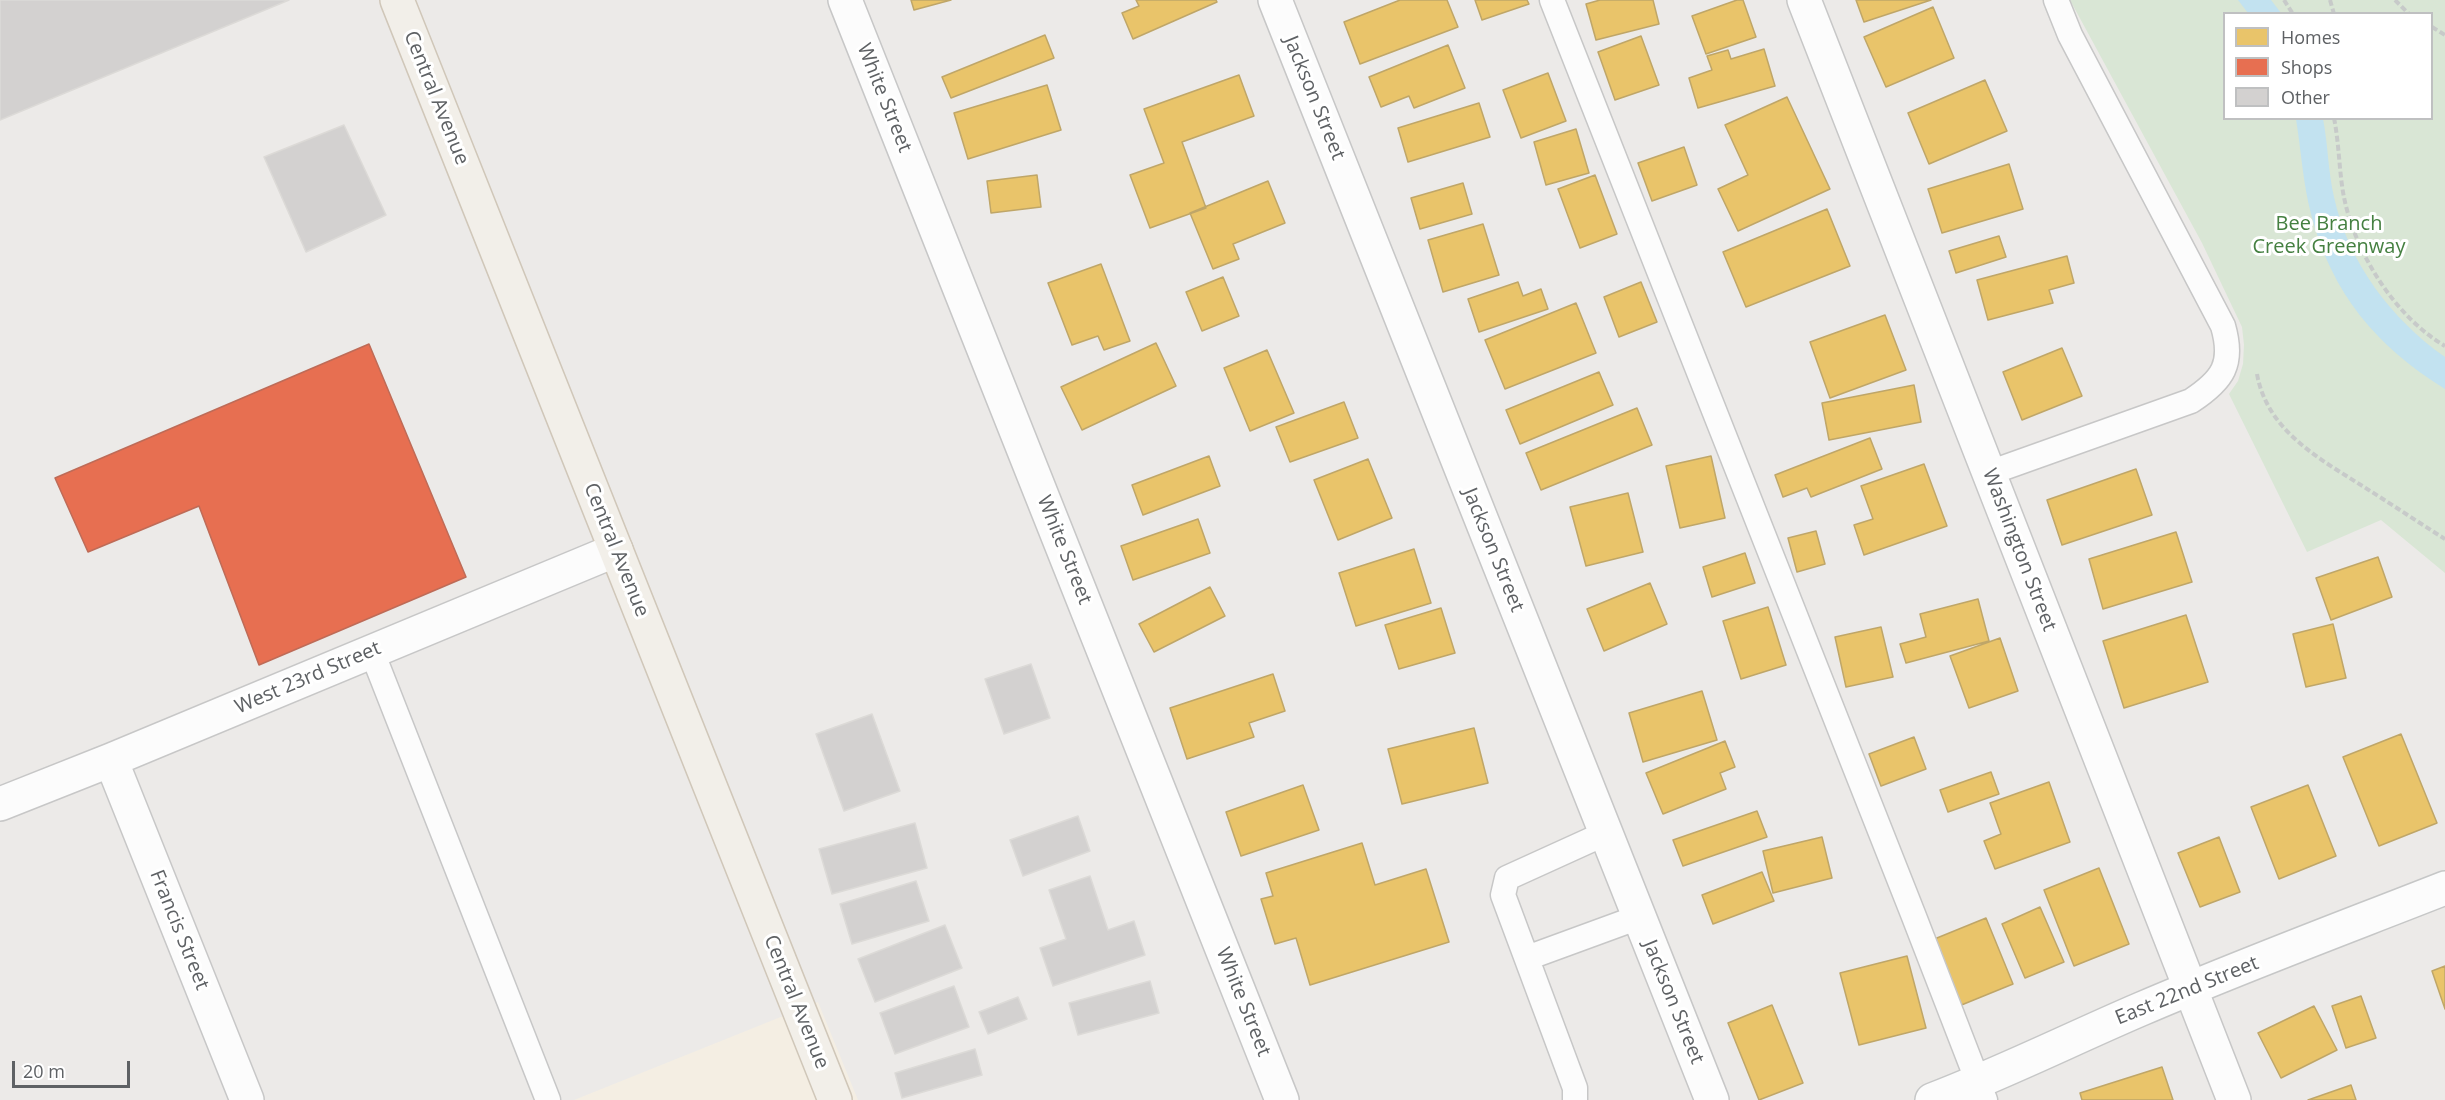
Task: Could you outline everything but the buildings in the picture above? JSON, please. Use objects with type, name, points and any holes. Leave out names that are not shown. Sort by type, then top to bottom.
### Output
[{"type":"main road","name":"Central Avenue","points":[[397,0],[835,1100]]},
{"type":"street","name":"White Street","points":[[845,0],[1282,1100]]},
{"type":"street","name":"Jackson Street","points":[[1275,0],[1712,1100]]},
{"type":"street","name":"Washington Street","points":[[1804,0],[2234,1100]]},
{"type":"street","name":"West 23rd Street","points":[[0,804],[615,550]]},
{"type":"street","name":"Francis Street","points":[[111,760],[247,1100]]},
{"type":"street","name":"East 22nd Street","points":[[1932,1100],[1981,1091],[2100,1026],[2190,988],[2445,888]]},
{"type":"lane","points":[[1552,0],[1905,891],[1981,1091]]},
{"type":"lane","points":[[1989,474],[2191,401],[2208,390],[2219,377],[2226,363],[2229,345],[2223,326],[2070,35],[2056,0]]},
{"type":"lane","points":[[372,652],[548,1100]]},
{"type":"lane","points":[[1575,1100],[1575,1088],[1503,895],[1507,878],[1606,833]]},
{"type":"lane","points":[[1527,958],[1639,917]]},
{"type":"path","points":[[2395,0],[2407,12]]},
{"type":"path","points":[[2334,120],[2343,193],[2354,232],[2369,262],[2397,305],[2417,326],[2445,346]]},
{"type":"shaded area","points":[[818,1002],[858,1100],[574,1100]]},
{"type":"green space","name":"Bee Branch Creek Greenway","points":[[2070,0],[2445,0],[2445,573],[2381,520],[2307,552],[2229,394],[2238,381],[2243,364],[2242,327],[2202,243]]},
{"type":"water","points":[[2238,0],[2271,0],[2280,12],[2247,12]]},
{"type":"water","points":[[2296,120],[2323,120],[2334,197],[2350,244],[2374,287],[2390,307],[2425,342],[2445,357],[2445,389],[2398,355],[2378,336],[2344,293],[2320,243],[2311,214]]}]
